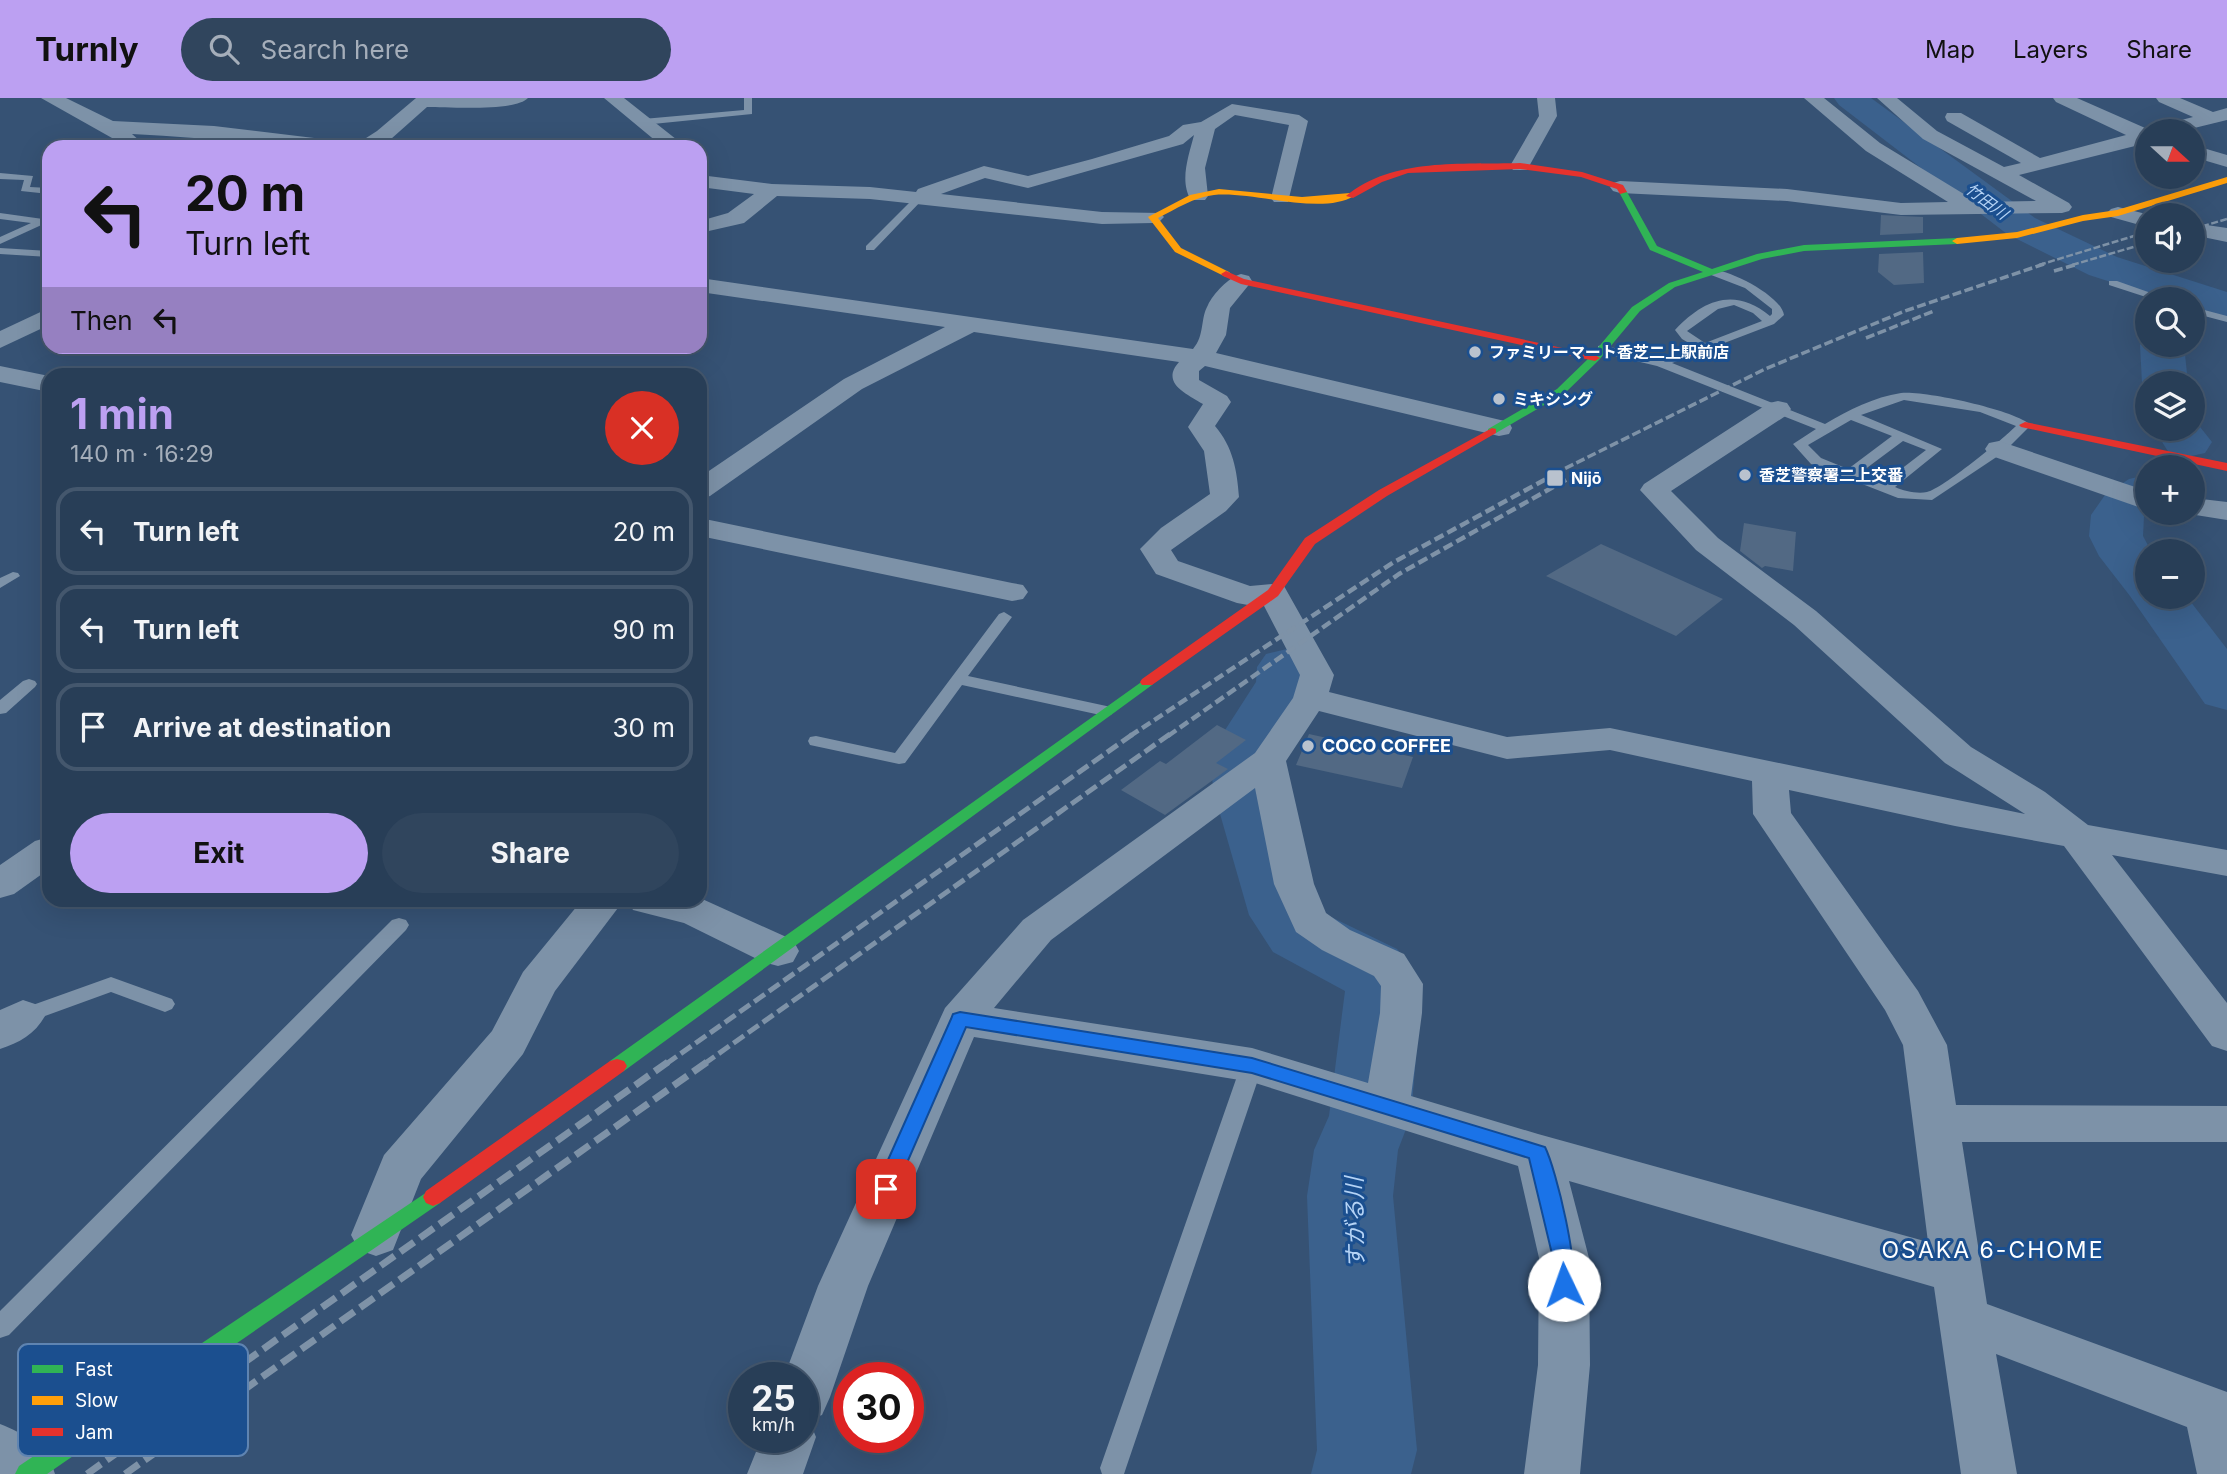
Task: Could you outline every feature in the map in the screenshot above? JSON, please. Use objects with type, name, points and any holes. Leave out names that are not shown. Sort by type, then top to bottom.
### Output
[{"type":"street","points":[[50,98],[74,107],[111,127],[128,140]]},
{"type":"street","points":[[74,107],[98,98]]},
{"type":"street","points":[[375,140],[422,102],[480,102],[519,98]]},
{"type":"street","points":[[613,98],[665,140]]},
{"type":"street","points":[[1520,166],[1548,116],[1546,98]]},
{"type":"street","points":[[1813,98],[1873,148],[2017,235]]},
{"type":"street","points":[[1886,98],[1930,135],[2083,218]]},
{"type":"street","points":[[2062,98],[2135,129]]},
{"type":"street","points":[[2165,98],[2219,116]]},
{"type":"street","points":[[919,198],[927,191],[984,172],[1028,182],[1099,163],[1122,153],[1176,140],[1190,129],[1206,127],[1232,109],[1299,121],[1282,198]]},
{"type":"street","points":[[1954,117],[2039,165]]},
{"type":"street","points":[[111,127],[214,132],[281,140]]},
{"type":"street","points":[[1198,196],[1195,168],[1206,127]]},
{"type":"street","points":[[2001,174],[2135,139]]},
{"type":"street","points":[[2205,155],[2227,161]]},
{"type":"street","points":[[707,165],[713,168],[708,182],[772,190],[841,191],[919,198],[1102,218],[1153,218],[1198,196],[1218,192],[1304,201],[1337,200],[1356,195],[1378,180],[1407,170],[1520,166],[1582,175],[1620,187],[1787,195],[1901,209],[2062,207]]},
{"type":"street","points":[[210,1344],[519,1138],[1105,711],[1273,593],[1310,541],[1382,494],[1561,391],[1598,354],[1636,309],[1672,285],[1760,256],[1804,248],[1967,242],[2017,235],[2083,218],[2118,213],[2227,180]]},
{"type":"street","points":[[1620,187],[1653,248],[1710,271]]},
{"type":"street","points":[[707,225],[736,218],[772,190]]},
{"type":"street","points":[[2118,213],[2135,218]]},
{"type":"street","points":[[1153,218],[1178,250],[1241,281],[1598,354]]},
{"type":"street","points":[[2205,231],[2227,235]]},
{"type":"street","points":[[1241,281],[1218,307],[1217,332],[1200,357],[1186,369],[1186,383],[1218,402],[1201,427],[1214,439],[1221,457],[1224,497],[1206,514],[1172,530],[1154,549],[1167,567],[1206,582],[1248,596],[1273,593]]},
{"type":"street","points":[[707,286],[1200,357],[1499,428]]},
{"type":"street","points":[[0,341],[42,319]]},
{"type":"street","points":[[707,485],[853,384],[972,323]]},
{"type":"street","points":[[0,374],[42,383]]},
{"type":"street","points":[[1778,409],[1654,490],[1707,544],[1805,618],[1958,755],[2032,801],[2074,833],[2227,1034]]},
{"type":"street","points":[[2025,425],[2227,467]]},
{"type":"street","points":[[1999,449],[2135,498]]},
{"type":"street","points":[[2205,508],[2227,511]]},
{"type":"street","points":[[707,529],[1008,605]]},
{"type":"street","points":[[816,1362],[843,1286],[960,1019],[1037,930],[1250,773],[1310,698],[1317,676],[1273,593]]},
{"type":"street","points":[[1310,698],[1507,748],[1610,739],[1955,814],[2074,833],[2225,864]]},
{"type":"street","points":[[1250,773],[1310,922],[1336,940],[1389,965],[1402,984],[1402,1013],[1375,1103]]},
{"type":"street","points":[[1770,775],[1772,814],[1903,1002],[1925,1045],[1960,1295],[1989,1474]]},
{"type":"street","points":[[0,884],[42,855]]},
{"type":"street","points":[[376,1235],[401,1169],[508,1042],[538,984],[598,907]]},
{"type":"street","points":[[678,907],[695,911],[778,951]]},
{"type":"street","points":[[960,1019],[1252,1065],[1538,1153],[1960,1295],[2211,1411],[2225,1474]]},
{"type":"street","points":[[1936,1123],[2227,1124]]},
{"type":"street","points":[[1538,1153],[1564,1258],[1564,1365],[1552,1474]]},
{"type":"street","points":[[775,1474],[783,1453]]},
{"type":"street","points":[[21,1468],[39,1456]]},
{"type":"lane","points":[[643,121],[749,112],[748,98]]},
{"type":"lane","points":[[0,176],[30,178],[24,189],[42,190]]},
{"type":"lane","points":[[870,248],[919,198]]},
{"type":"lane","points":[[0,216],[42,222]]},
{"type":"lane","points":[[0,241],[42,222]]},
{"type":"lane","points":[[0,251],[42,254]]},
{"type":"lane","points":[[1661,363],[1770,322],[1778,316],[1777,307],[1749,286],[1710,271]]},
{"type":"lane","points":[[2113,283],[2135,290]]},
{"type":"lane","points":[[1702,346],[1685,337],[1681,330],[1717,302],[1738,302],[1758,310],[1770,322]]},
{"type":"lane","points":[[2205,313],[2227,319]]},
{"type":"lane","points":[[1598,354],[1661,363],[1827,429]]},
{"type":"lane","points":[[1904,396],[1983,409],[2025,425],[1999,449],[1932,496],[1903,495],[1816,461],[1800,444],[1827,429],[1889,398],[1904,396]]},
{"type":"lane","points":[[1851,415],[1935,449],[1885,488]]},
{"type":"lane","points":[[1850,474],[1901,436]]},
{"type":"lane","points":[[816,741],[898,759],[958,679],[1008,605]]},
{"type":"lane","points":[[958,679],[1105,711]]},
{"type":"lane","points":[[0,709],[29,684]]},
{"type":"lane","points":[[0,1327],[399,925]]},
{"type":"lane","points":[[8,1018],[111,984],[165,1004]]},
{"type":"lane","points":[[1113,1468],[1252,1065]]},
{"type":"building","points":[[1881,215],[1923,217],[1923,233],[1880,235]]},
{"type":"building","points":[[1923,252],[1924,283],[1894,285],[1878,272],[1879,254]]},
{"type":"building","points":[[1744,523],[1796,532],[1793,571],[1765,566],[1762,568],[1740,551]]},
{"type":"building","points":[[1601,544],[1723,599],[1676,636],[1546,576]]},
{"type":"building","points":[[1217,725],[1246,740],[1216,763],[1228,769],[1165,815],[1121,790],[1160,761],[1166,764]]},
{"type":"building","points":[[1309,734],[1413,757],[1402,788],[1296,765]]},
{"type":"waterway","name":"竹田川","points":[[1850,98],[2021,226],[2103,266],[2227,306]]},
{"type":"waterway","name":"竹田川","points":[[2163,357],[2164,371]]},
{"type":"waterway","name":"竹田川","points":[[2135,498],[2117,515],[2115,525],[2120,546],[2135,567]]},
{"type":"waterway","name":"竹田川","points":[[2167,609],[2227,691]]},
{"type":"waterway","name":"すがる川","points":[[1287,667],[1287,682],[1250,741],[1243,763],[1247,793],[1285,915],[1299,933],[1370,969],[1384,986],[1370,1116],[1356,1150],[1350,1196],[1367,1450],[1361,1474]]},
{"type":"railway","points":[[2205,225],[2227,219]]},
{"type":"railway","points":[[2039,265],[2135,236]]},
{"type":"railway","points":[[2072,265],[2135,247]]},
{"type":"railway","points":[[1554,474],[1765,369],[1905,311],[2044,264]]},
{"type":"railway","points":[[2054,271],[2078,264]]},
{"type":"railway","points":[[1866,338],[1934,311]]},
{"type":"railway","points":[[1133,734],[1394,562],[1557,473]]},
{"type":"railway","points":[[1168,736],[1399,574],[1578,473]]},
{"type":"railway","points":[[666,1064],[1133,734]]},
{"type":"railway","points":[[704,1064],[1170,734]]},
{"type":"railway","points":[[248,1360],[668,1062]]},
{"type":"railway","points":[[248,1387],[707,1062]]},
{"type":"railway","points":[[87,1474],[112,1456]]},
{"type":"railway","points":[[125,1474],[150,1456]]},
{"type":"traffic: fast","points":[[1623,192],[1653,248],[1710,271]]},
{"type":"traffic: fast","points":[[1492,431],[1561,391],[1595,358],[1636,309],[1672,285],[1760,256],[1804,248],[1957,241]]},
{"type":"traffic: fast","points":[[617,1066],[1147,682]]},
{"type":"traffic: fast","points":[[218,1344],[433,1197]]},
{"type":"traffic: fast","points":[[27,1474],[53,1456]]},
{"type":"traffic: slow","points":[[1957,241],[2017,235],[2083,218],[2118,213],[2227,180]]},
{"type":"traffic: slow","points":[[1226,274],[1178,250],[1153,217],[1202,194],[1219,192],[1302,200],[1350,196]]},
{"type":"traffic: jam","points":[[1350,196],[1379,180],[1407,170],[1520,166],[1582,175],[1620,187],[1623,192]]},
{"type":"traffic: jam","points":[[1226,274],[1241,281],[1595,358]]},
{"type":"traffic: jam","points":[[2025,425],[2227,467]]},
{"type":"traffic: jam","points":[[1147,682],[1273,593],[1310,541],[1383,493],[1492,431]]},
{"type":"traffic: jam","points":[[433,1197],[617,1066]]},
{"type":"place","name":"ファミリーマート香芝二上駅前店","points":[[1475,352]]},
{"type":"place","name":"ミキシング","points":[[1499,399]]},
{"type":"place","name":"香芝警察署二上交番","points":[[1745,475]]},
{"type":"place","name":"Nijō","points":[[1555,478]]},
{"type":"place","name":"COCO COFFEE","points":[[1308,746]]},
{"type":"district","name":"OSAKA 6-CHOME","points":[[1993,1250]]},
{"type":"route","points":[[886,1189],[960,1019],[1252,1065],[1538,1153],[1564,1258],[1564,1285]]}]
